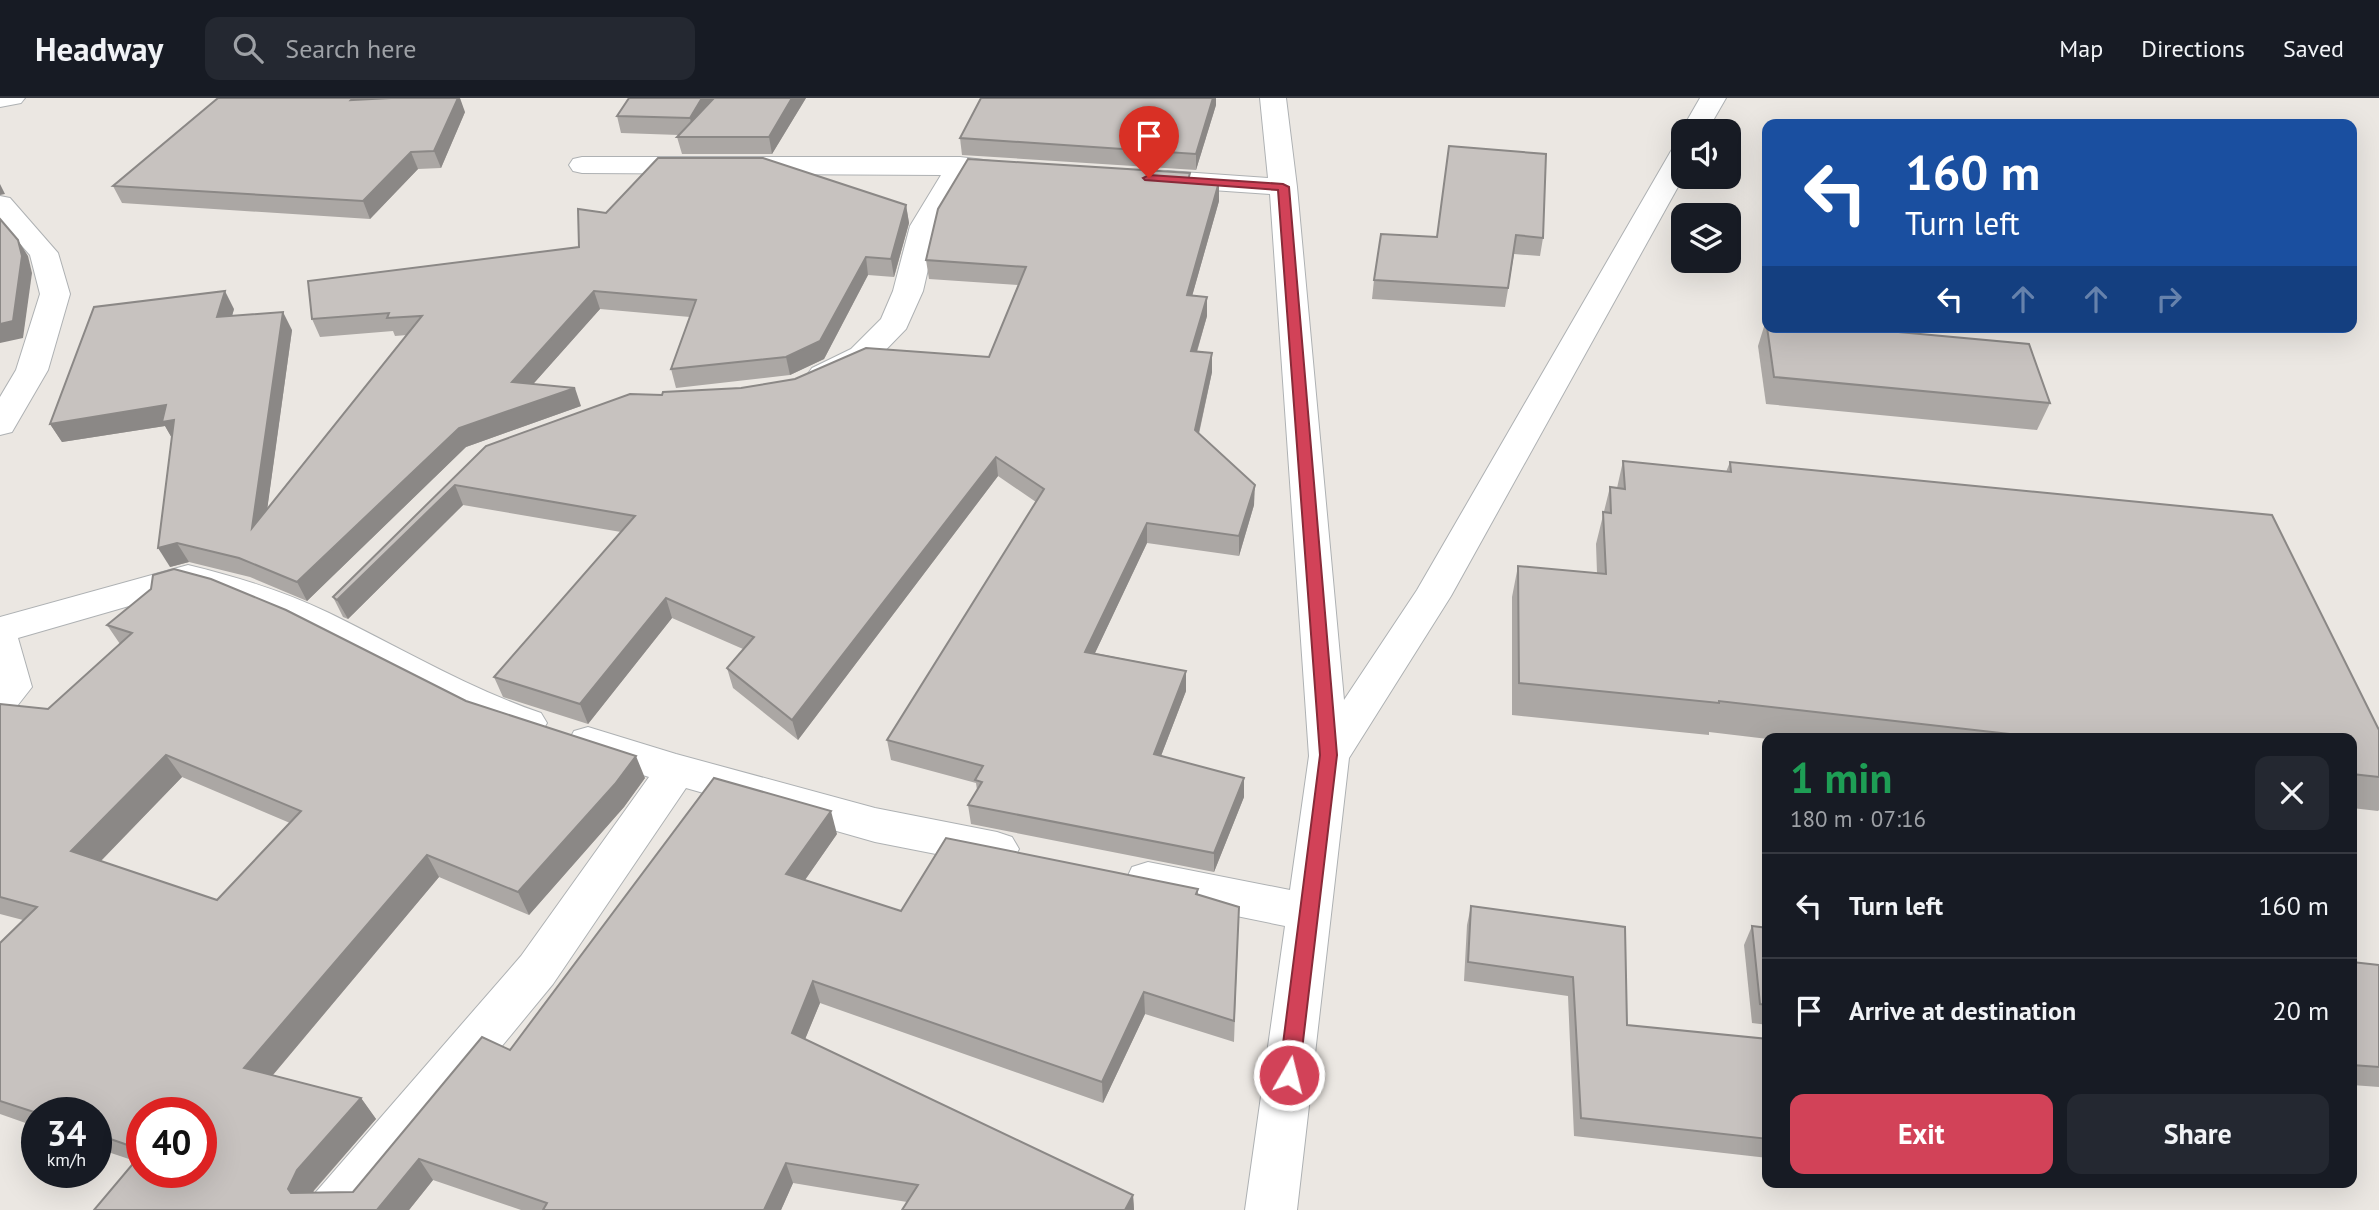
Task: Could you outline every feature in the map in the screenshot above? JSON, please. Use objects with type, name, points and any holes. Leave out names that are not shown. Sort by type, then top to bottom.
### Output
[{"type":"street","points":[[0,99],[12,98]]},
{"type":"street","points":[[1271,1210],[1311,913],[1329,755],[1283,187],[1273,98]]},
{"type":"street","points":[[1701,119],[1713,98]]},
{"type":"street","points":[[582,165],[960,165],[1001,168]]},
{"type":"street","points":[[799,386],[862,356],[895,323],[908,291],[924,226],[960,165]]},
{"type":"street","points":[[1329,755],[1433,596],[1671,174]]},
{"type":"street","points":[[1149,178],[1283,187]]},
{"type":"street","points":[[0,204],[44,253],[55,294],[32,370],[0,425]]},
{"type":"street","points":[[0,630],[188,577],[323,611],[491,711],[676,770],[875,825],[1038,858]]},
{"type":"street","points":[[0,640],[12,687],[0,700]]},
{"type":"street","points":[[334,1210],[537,970],[676,770]]},
{"type":"street","points":[[1107,872],[1311,913]]},
{"type":"building","points":[[218,98],[458,98],[434,151],[411,152],[363,201],[113,186]]},
{"type":"building","points":[[629,98],[702,98],[690,118],[617,116]]},
{"type":"building","points":[[714,98],[792,98],[769,137],[677,137]]},
{"type":"building","points":[[981,98],[1213,98],[1196,154],[960,138]]},
{"type":"building","points":[[1449,146],[1546,154],[1543,238],[1516,235],[1508,288],[1374,280],[1381,234],[1437,237]]},
{"type":"building","points":[[658,158],[763,158],[906,205],[891,259],[866,257],[820,341],[786,357],[671,369],[696,300],[594,291],[512,382],[575,388],[459,428],[297,582],[239,558],[177,543],[158,548],[174,420],[162,422],[166,405],[50,424],[94,307],[225,291],[217,317],[283,312],[252,528],[422,316],[387,318],[389,313],[312,319],[308,281],[579,247],[578,209],[606,213]]},
{"type":"building","points":[[968,159],[1190,173],[1188,180],[1219,182],[1187,295],[1207,297],[1191,351],[1212,353],[1195,430],[1255,485],[1239,536],[1147,523],[1085,652],[1186,671],[1154,754],[1244,778],[1214,853],[968,805],[982,782],[975,780],[983,766],[887,740],[1044,489],[996,457],[792,720],[727,668],[754,637],[666,598],[580,704],[494,677],[635,516],[455,485],[337,600],[333,597],[486,446],[630,394],[662,395],[663,392],[741,388],[795,379],[866,348],[989,357],[1026,267],[926,260],[938,209]]},
{"type":"building","points":[[0,219],[18,240],[22,256],[13,321],[0,324]]},
{"type":"building","points":[[1768,333],[1909,333],[2029,344],[2050,403],[1774,377]]},
{"type":"building","points":[[1623,461],[1731,472],[1730,462],[2272,515],[2379,730],[2379,777],[2357,775],[2357,733],[2002,733],[1719,701],[1519,683],[1518,566],[1606,574],[1603,512],[1611,513],[1610,487],[1625,489]]},
{"type":"building","points":[[174,569],[211,579],[286,610],[466,701],[636,756],[615,784],[518,892],[427,855],[244,1068],[361,1098],[297,1170],[288,1189],[291,1193],[353,1192],[482,1037],[510,1050],[714,778],[831,811],[786,874],[901,911],[946,838],[1198,889],[1196,894],[1239,907],[1234,1021],[1144,992],[1102,1082],[813,981],[792,1033],[1133,1195],[1125,1210],[902,1210],[918,1185],[786,1163],[764,1210],[543,1210],[547,1203],[419,1159],[377,1210],[94,1210],[126,1172],[126,1188],[217,1188],[217,1097],[126,1097],[126,1144],[112,1140],[112,1097],[21,1097],[21,1108],[0,1101],[0,943],[37,907],[0,897],[0,704],[48,709],[132,633],[107,625],[151,589],[153,575]],"holes":[[[166,755],[301,811],[217,900],[71,851]]]},
{"type":"building","points":[[1471,906],[1625,927],[1627,1025],[1762,1038],[1762,1138],[1581,1118],[1573,977],[1468,962]]},
{"type":"building","points":[[1752,926],[1762,927],[1760,1004]]},
{"type":"building","points":[[2357,963],[2379,965],[2379,1067],[2357,1065]]},
{"type":"route","points":[[1149,178],[1283,187],[1329,755],[1289,1075]]}]
